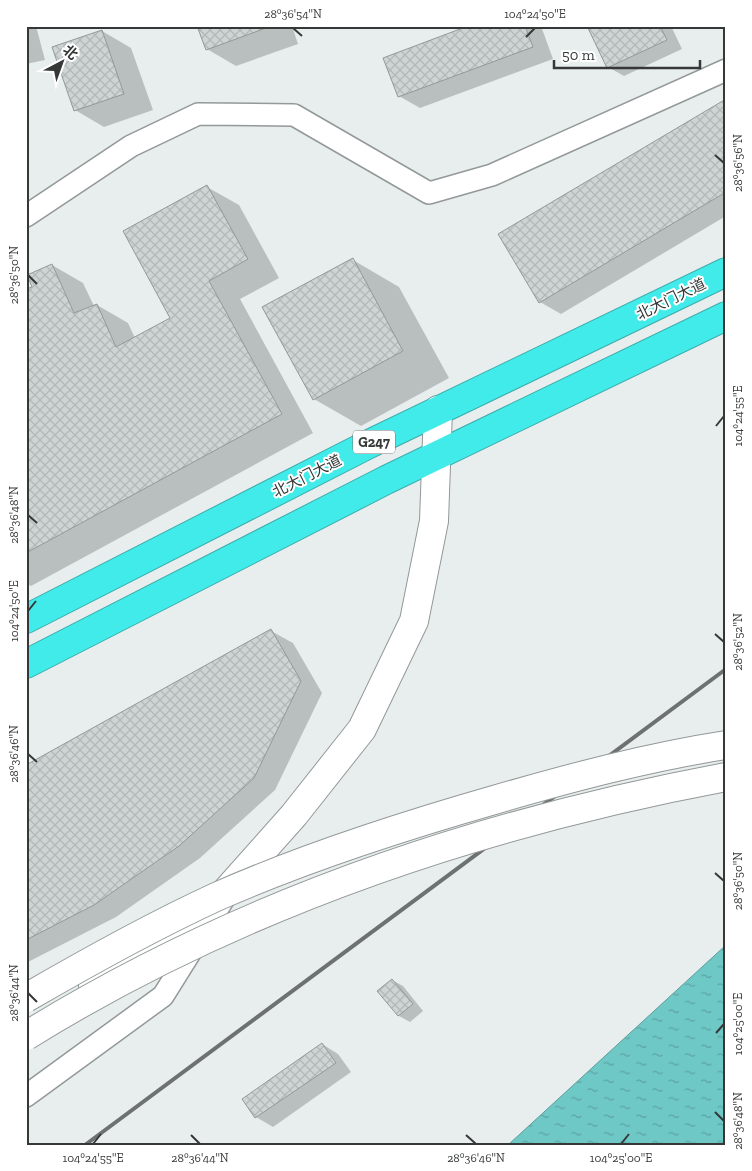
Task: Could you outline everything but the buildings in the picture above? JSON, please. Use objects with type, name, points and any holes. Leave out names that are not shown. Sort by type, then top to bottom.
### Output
[{"type":"highway","name":"北大门大道","points":[[26,620],[438,410],[726,272]]},
{"type":"highway","name":"G247","points":[[26,664],[436,455],[726,316]]},
{"type":"main road","points":[[26,1035],[228,892],[294,815],[362,730],[414,621],[434,521],[438,410]]},
{"type":"main road","points":[[26,998],[117,946],[167,921],[243,886],[324,854],[435,817],[533,789],[619,767],[726,745]]},
{"type":"main road","points":[[26,1035],[84,1001],[181,950],[255,916],[336,885],[512,828],[626,798],[726,777]]},
{"type":"street","points":[[26,216],[131,146],[198,114],[294,115],[429,193],[492,175],[726,70]]},
{"type":"street","points":[[26,1096],[163,996],[228,892]]},
{"type":"water","points":[[726,945],[726,1145],[508,1145]]},
{"type":"railway","points":[[85,1145],[726,669]]}]
